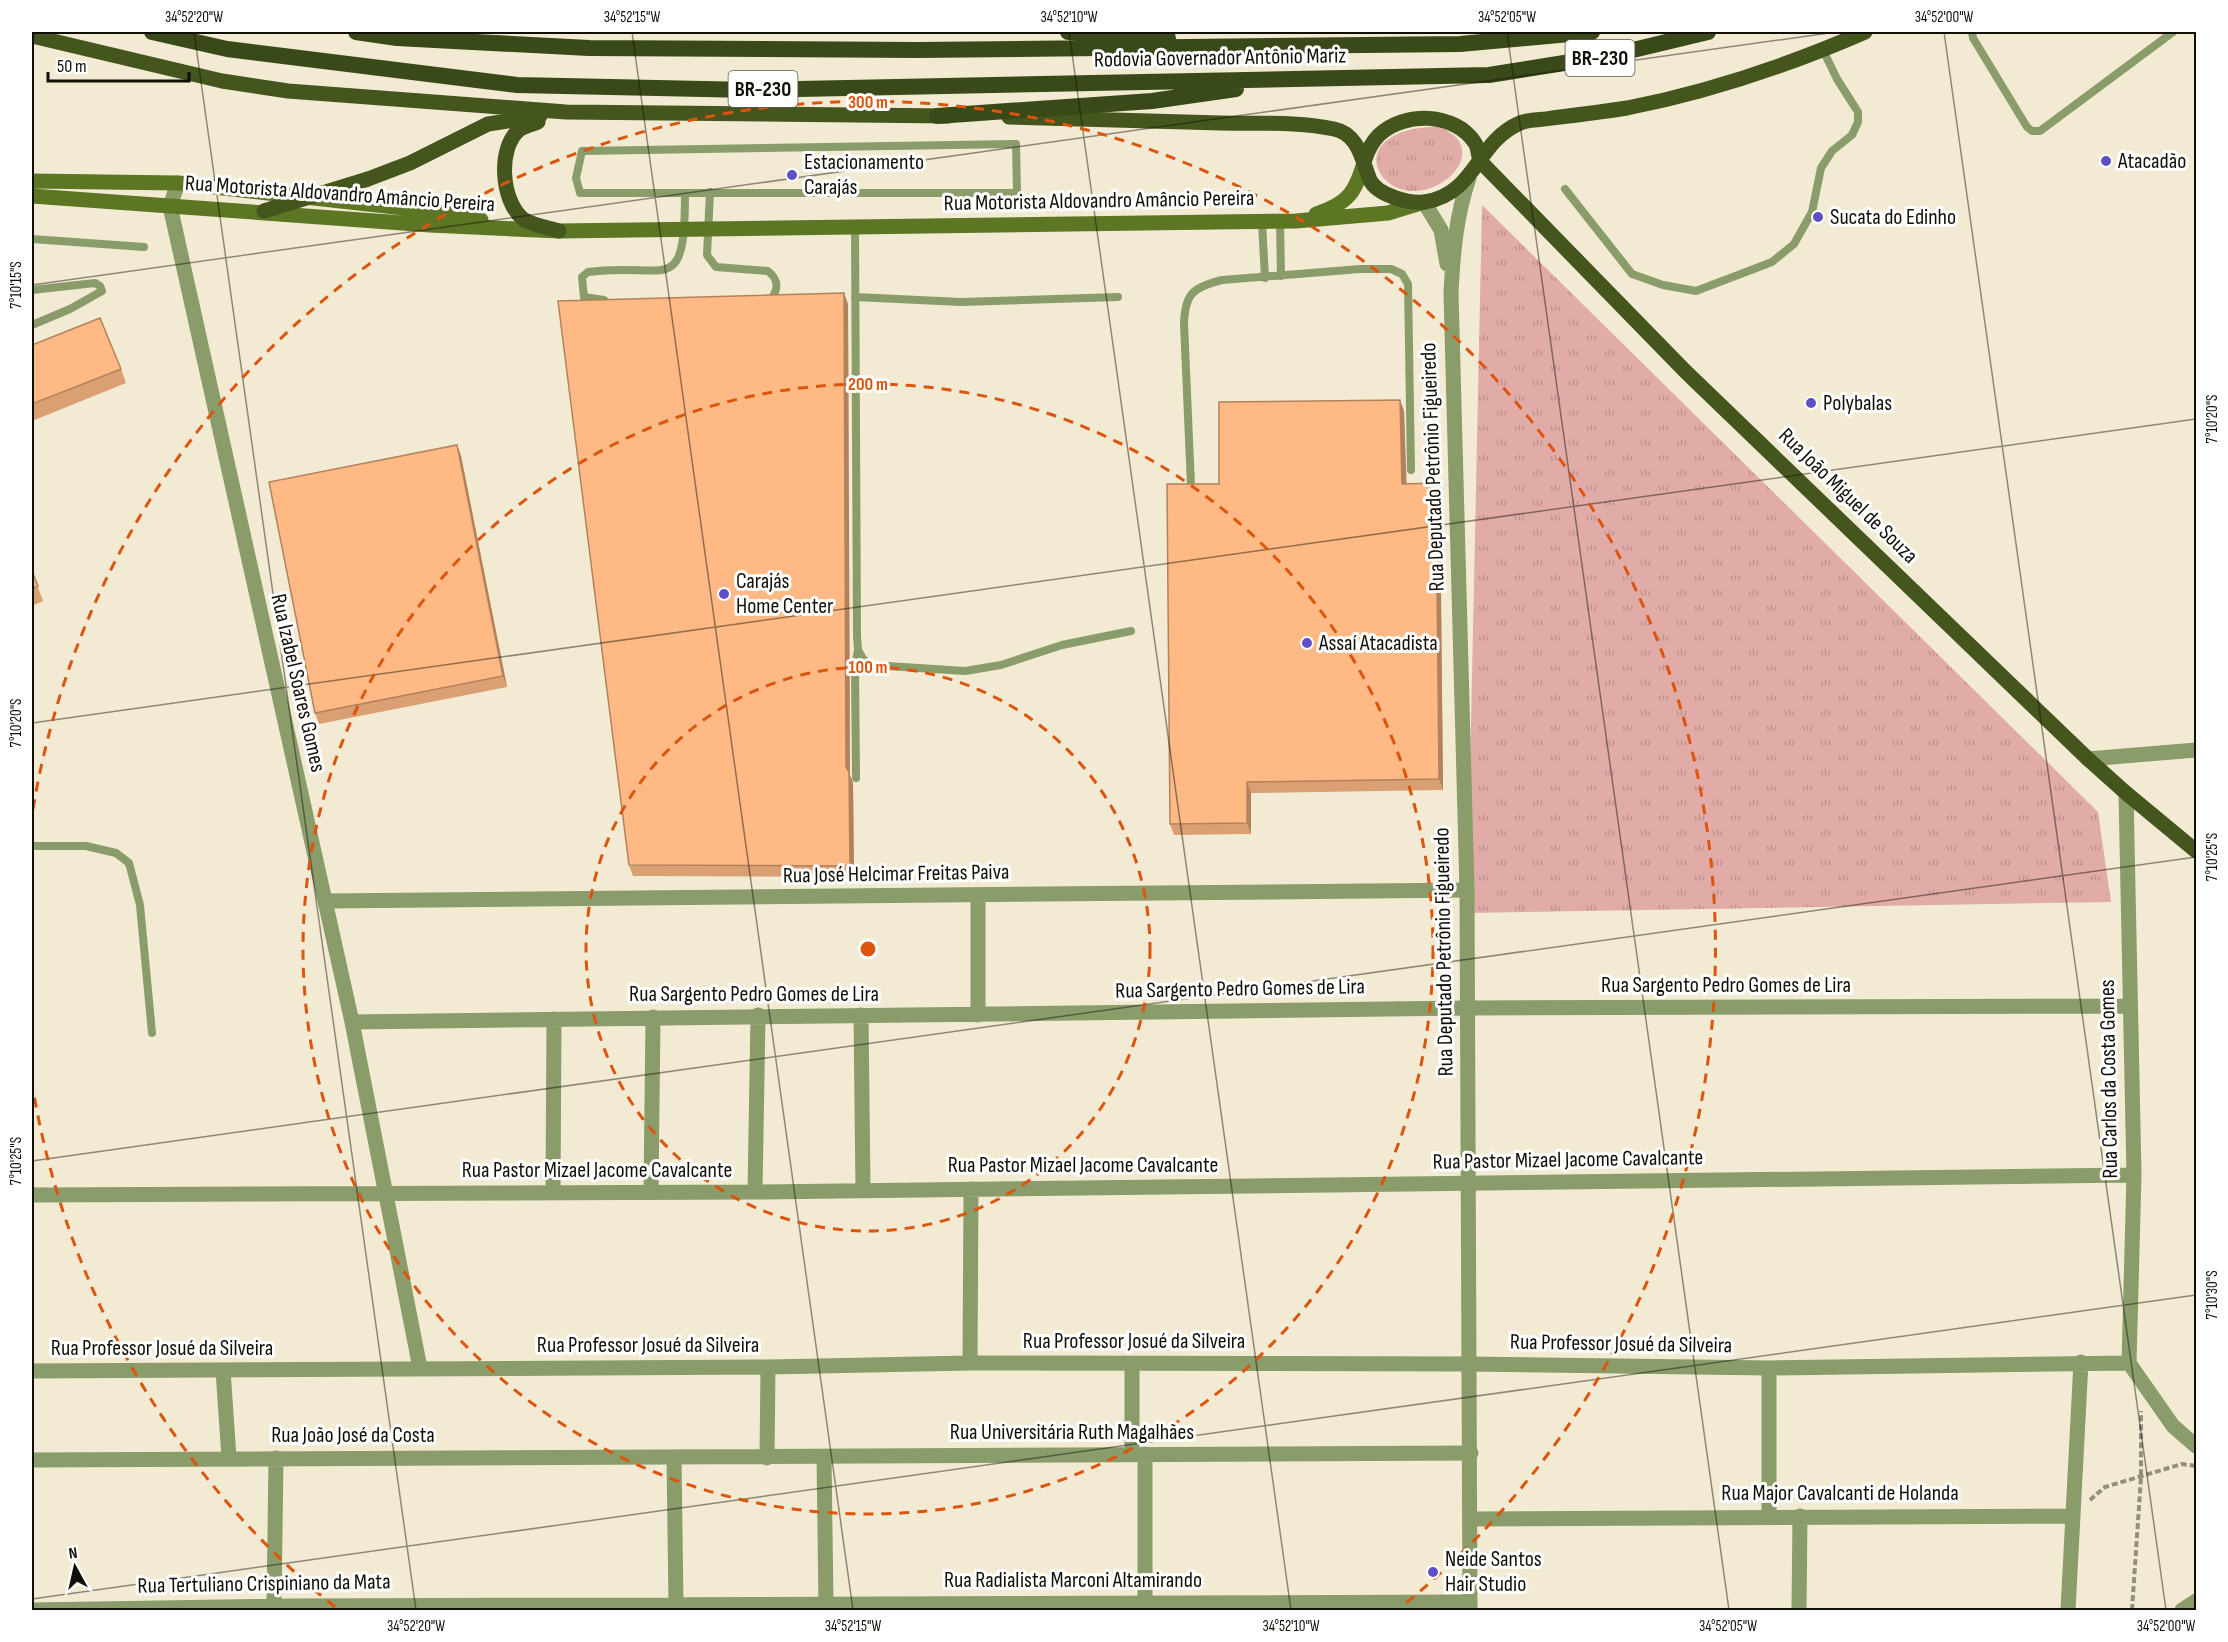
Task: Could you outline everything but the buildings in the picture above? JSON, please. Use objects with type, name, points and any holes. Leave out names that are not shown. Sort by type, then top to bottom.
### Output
[{"type":"highway","name":"Rodovia Governador Antônio Mariz","points":[[152,32],[227,49],[517,85],[750,90],[1489,75],[1608,56],[1708,32]]},
{"type":"highway","name":"Rodovia Governador Antônio Mariz","points":[[356,32],[397,38],[589,48],[917,50],[1489,43],[1592,32]]},
{"type":"highway","points":[[1068,32],[1276,47]]},
{"type":"highway","points":[[937,116],[1152,101],[1302,79]]},
{"type":"main road","points":[[937,116],[1286,124],[1336,129],[1351,138],[1365,159],[1371,182],[1382,191],[1401,199],[1424,202],[1450,193],[1469,178],[1490,144],[1522,122],[1628,108],[1744,78],[1865,32]]},
{"type":"main road","points":[[32,36],[222,81],[288,91],[566,112]]},
{"type":"main road","points":[[264,211],[368,179],[410,163],[488,124],[566,112]]},
{"type":"main road","points":[[559,231],[524,219],[510,202],[504,180],[506,152],[520,129],[566,112]]},
{"type":"main road","name":"BR-230","points":[[566,112],[937,116]]},
{"type":"main road","points":[[1365,159],[1370,146],[1380,134],[1394,126],[1411,120],[1439,118],[1461,129],[1475,143],[1480,161]]},
{"type":"main road","name":"Rua Motorista Aldovandro Amâncio Pereira","points":[[1296,221],[1341,204],[1359,182],[1365,159]]},
{"type":"main road","name":"Rua João Miguel de Souza","points":[[1480,161],[1686,372],[2088,759],[2196,851]]},
{"type":"main road","name":"Rua Motorista Aldovandro Amâncio Pereira","points":[[32,181],[178,183],[431,211],[507,227]]},
{"type":"main road","name":"Rua Motorista Aldovandro Amâncio Pereira","points":[[32,196],[264,211],[430,225],[559,231],[1296,221],[1388,213],[1424,202]]},
{"type":"street","name":"Rua Deputado Petrônio Figueiredo","points":[[1469,178],[1460,204],[1454,238],[1451,293],[1467,890],[1470,1606]]},
{"type":"street","points":[[170,206],[178,183]]},
{"type":"street","name":"Rua Deputado Petrônio Figueiredo","points":[[1424,202],[1441,230],[1451,293]]},
{"type":"street","name":"Rua Izabel Soares Gomes","points":[[170,206],[352,1022],[420,1368]]},
{"type":"street","points":[[2088,759],[2196,750]]},
{"type":"street","name":"Rua Carlos da Costa Gomes","points":[[2126,793],[2134,1175],[2129,1363]]},
{"type":"street","name":"Rua José Helcimar Freitas Paiva","points":[[325,902],[1467,890]]},
{"type":"street","points":[[978,896],[978,1015]]},
{"type":"street","name":"Rua Sargento Pedro Gomes de Lira","points":[[352,1022],[758,1015],[978,1015],[1467,1008],[2129,1006]]},
{"type":"street","points":[[755,1192],[758,1015]]},
{"type":"street","points":[[861,1015],[863,1189]]},
{"type":"street","points":[[651,1191],[653,1017]]},
{"type":"street","points":[[553,1193],[554,1019]]},
{"type":"street","name":"Rua Pastor Mizael Jacome Cavalcante","points":[[32,1195],[755,1192],[2134,1175]]},
{"type":"street","points":[[970,1363],[971,1189]]},
{"type":"street","points":[[2068,1611],[2071,1516],[2081,1362]]},
{"type":"street","name":"Rua Professor Josué da Silveira","points":[[32,1371],[768,1367],[970,1363],[1468,1364],[1769,1368],[2129,1363]]},
{"type":"street","points":[[2129,1363],[2173,1426],[2196,1446]]},
{"type":"street","points":[[1132,1364],[1145,1602]]},
{"type":"street","points":[[767,1458],[768,1367]]},
{"type":"street","points":[[1769,1368],[1769,1515]]},
{"type":"street","points":[[223,1370],[229,1458]]},
{"type":"street","name":"Rua Universitária Ruth Magalhães","points":[[674,1457],[1471,1453]]},
{"type":"street","points":[[674,1457],[676,1604]]},
{"type":"street","name":"Rua João José da Costa","points":[[32,1460],[674,1457]]},
{"type":"street","points":[[824,1457],[826,1604]]},
{"type":"street","points":[[274,1606],[276,1458]]},
{"type":"street","name":"Rua Major Cavalcanti de Holanda","points":[[1470,1519],[1769,1515],[2071,1516]]},
{"type":"street","points":[[1800,1516],[1800,1611]]},
{"type":"street","name":"Rua Radialista Marconi Altamirando","points":[[676,1604],[704,1608],[826,1604],[1145,1602],[1174,1607],[1470,1606]]},
{"type":"street","points":[[2182,1611],[2196,1602]]},
{"type":"street","name":"Rua Tertuliano Crispiniano da Mata","points":[[32,1610],[676,1604]]},
{"type":"lane","points":[[1972,32],[1973,38],[2032,131],[2040,131],[2173,32]]},
{"type":"lane","points":[[1566,189],[1632,274],[1663,285],[1696,291],[1772,261],[1794,244],[1812,212],[1821,168],[1832,151],[1852,135],[1858,122],[1858,112],[1822,50]]},
{"type":"lane","points":[[1016,144],[1017,193],[710,192],[580,193],[576,178],[577,164],[582,151],[1016,144]]},
{"type":"lane","points":[[710,192],[707,255],[716,267],[768,271],[775,276],[777,284],[772,298],[759,300]]},
{"type":"lane","points":[[619,300],[595,300],[584,297],[582,277],[588,272],[602,270],[658,271],[672,268],[680,260],[685,230],[685,193]]},
{"type":"lane","points":[[1280,221],[1281,276]]},
{"type":"lane","points":[[1262,222],[1265,278]]},
{"type":"lane","points":[[855,226],[858,650],[855,666],[856,778]]},
{"type":"lane","points":[[32,239],[144,247]]},
{"type":"lane","points":[[1191,486],[1185,305],[1190,294],[1202,285],[1222,280],[1360,269],[1391,269],[1402,273],[1408,284],[1411,470]]},
{"type":"lane","points":[[32,290],[95,283],[102,291],[70,309],[32,325]]},
{"type":"lane","points":[[855,297],[961,302],[1118,297]]},
{"type":"lane","points":[[858,650],[863,659],[872,665],[965,671],[1001,665],[1062,645],[1131,631]]},
{"type":"lane","points":[[32,846],[86,846],[116,854],[129,863],[140,905],[152,1033]]},
{"type":"path","points":[[2132,1611],[2141,1477],[2142,1382]]},
{"type":"path","points":[[2071,1516],[2105,1487],[2182,1464],[2196,1466]]},
{"type":"green space","points":[[1437,126],[1454,136],[1462,147],[1461,160],[1455,172],[1443,182],[1429,189],[1413,191],[1398,188],[1384,179],[1376,159],[1382,145],[1400,133]]},
{"type":"green space","points":[[1482,205],[2098,812],[2111,902],[1467,913]]},
{"type":"place","name":"Atacadão","points":[[2106,161]]},
{"type":"place","name":"Estacionamento Carajás","points":[[792,175]]},
{"type":"place","name":"Sucata do Edinho","points":[[1818,217]]},
{"type":"place","name":"Polybalas","points":[[1811,403]]},
{"type":"place","name":"Carajás Home Center","points":[[724,594]]},
{"type":"place","name":"Assaí Atacadista","points":[[1307,643]]},
{"type":"place","name":"Neide Santos Hair Studio","points":[[1433,1572]]}]
